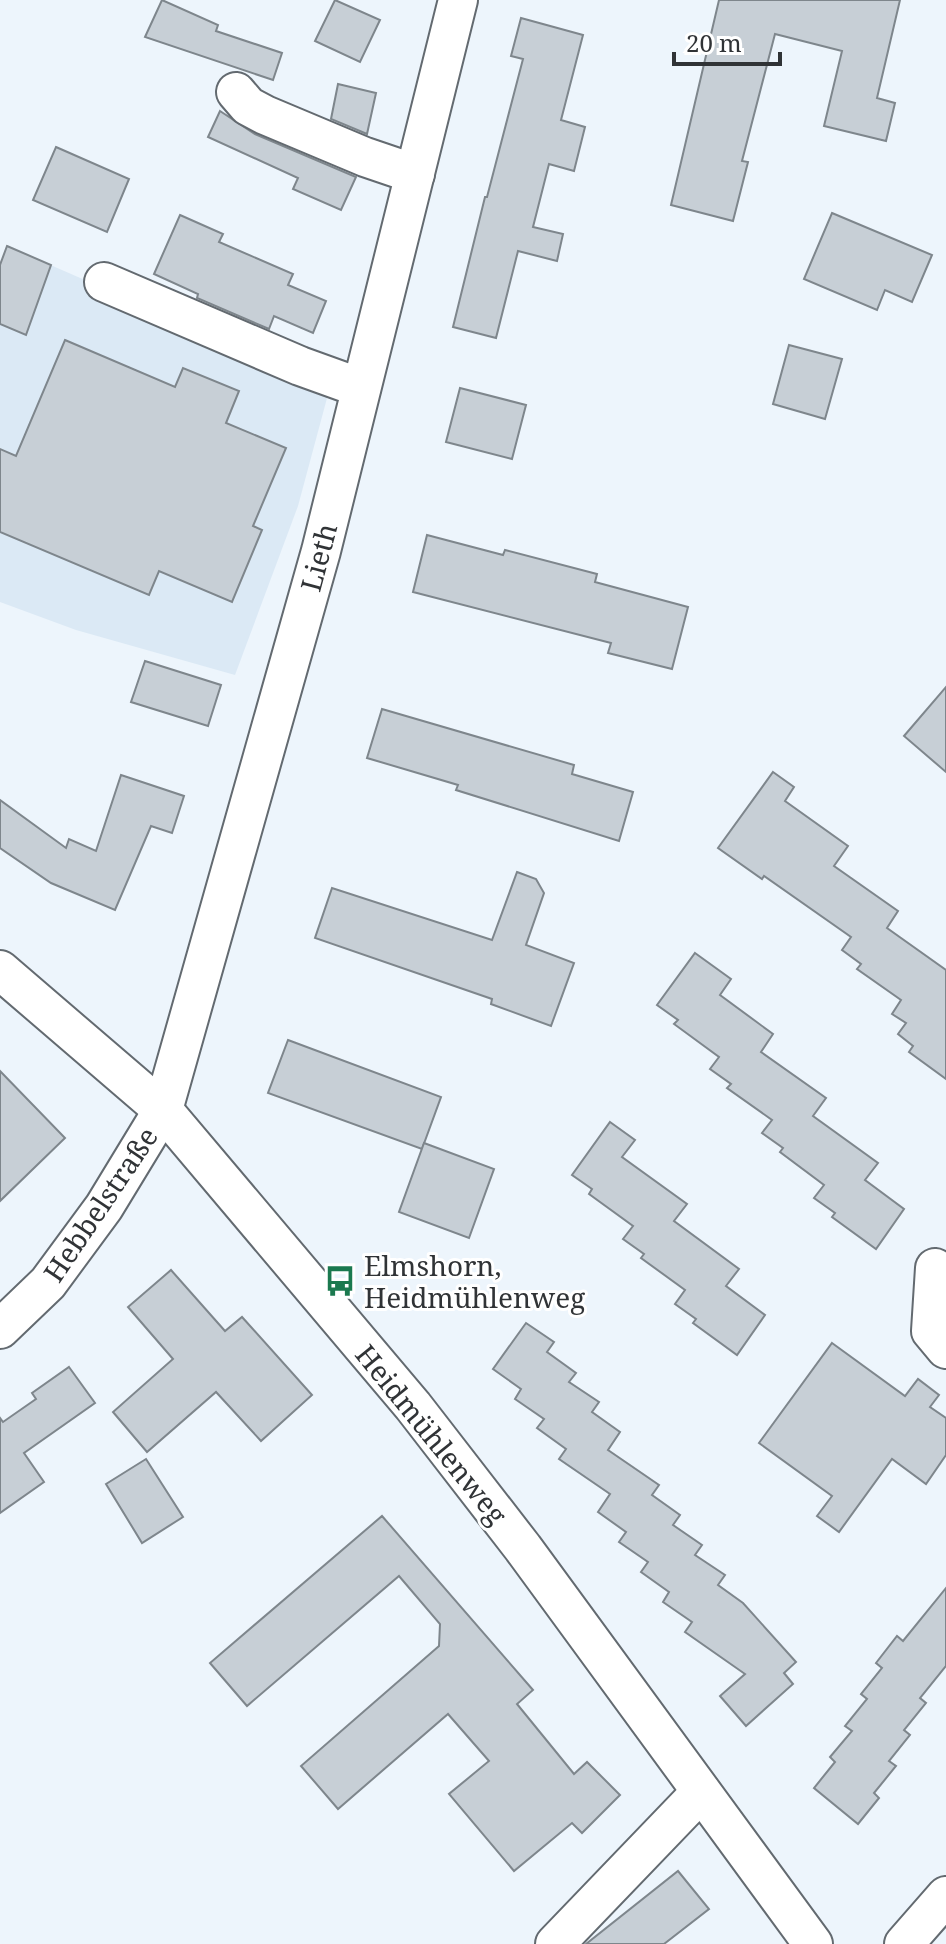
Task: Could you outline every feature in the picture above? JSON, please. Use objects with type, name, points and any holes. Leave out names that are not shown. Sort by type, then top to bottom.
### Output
[{"type":"street","name":"Lieth","points":[[163,1110],[321,551],[458,0]]},
{"type":"street","points":[[236,92],[248,106],[265,115],[365,157],[415,174]]},
{"type":"street","points":[[104,282],[309,370],[361,388]]},
{"type":"street","name":"Heidmühlenweg","points":[[0,970],[163,1110],[413,1406],[523,1548],[813,1944]]},
{"type":"street","name":"Hebbelstraße","points":[[0,1329],[57,1270],[104,1207],[163,1110]]},
{"type":"street","points":[[935,1268],[931,1331],[946,1349]]},
{"type":"street","points":[[555,1944],[701,1792]]},
{"type":"street","points":[[904,1944],[946,1896]]},
{"type":"shaded area","points":[[7,246],[330,387],[298,506],[235,675],[76,630],[0,602],[0,265]]},
{"type":"building","points":[[162,0],[218,25],[216,31],[282,53],[273,80],[145,37]]},
{"type":"building","points":[[335,0],[380,20],[360,62],[315,41]]},
{"type":"building","points":[[719,0],[900,0],[877,98],[895,103],[886,141],[824,126],[842,51],[775,34],[742,161],[748,162],[733,221],[671,205]]},
{"type":"building","points":[[521,18],[583,35],[561,120],[585,127],[574,171],[549,164],[533,227],[563,234],[557,261],[518,251],[496,338],[453,327],[523,59],[511,56]]},
{"type":"building","points":[[338,84],[376,93],[367,134],[331,119]]},
{"type":"building","points":[[220,111],[255,134],[356,177],[341,210],[293,189],[298,178],[208,137]]},
{"type":"building","points":[[56,147],[129,179],[107,232],[33,200]]},
{"type":"building","points":[[832,213],[932,255],[912,302],[885,290],[877,310],[804,279]]},
{"type":"building","points":[[180,215],[223,234],[219,242],[293,274],[288,285],[326,301],[313,333],[274,316],[269,329],[197,298],[198,294],[154,274]]},
{"type":"building","points":[[7,246],[51,265],[26,335],[0,324],[0,265]]},
{"type":"building","points":[[65,340],[175,387],[183,368],[239,391],[226,423],[286,448],[253,526],[262,530],[232,602],[159,571],[149,595],[0,532],[0,449],[16,456]]},
{"type":"building","points":[[789,345],[842,359],[825,419],[773,404]]},
{"type":"building","points":[[460,388],[526,405],[512,459],[446,442]]},
{"type":"building","points":[[427,535],[503,555],[505,550],[597,574],[595,582],[688,607],[672,669],[608,653],[611,643],[413,592]]},
{"type":"building","points":[[145,661],[221,685],[208,726],[131,702]]},
{"type":"building","points":[[946,687],[946,772],[904,736]]},
{"type":"building","points":[[382,709],[574,765],[572,774],[633,792],[619,841],[456,790],[458,785],[367,758]]},
{"type":"building","points":[[773,772],[794,787],[785,801],[848,846],[834,866],[898,911],[887,928],[946,970],[946,1079],[909,1052],[913,1046],[898,1034],[906,1023],[892,1014],[901,1000],[857,969],[861,964],[842,950],[851,937],[718,848]]},
{"type":"building","points":[[121,775],[184,796],[172,833],[151,826],[115,910],[51,883],[0,848],[0,800],[66,848],[69,839],[96,851]]},
{"type":"building","points":[[517,872],[536,879],[544,893],[526,945],[574,963],[551,1026],[491,1004],[492,999],[315,938],[332,888],[492,940]]},
{"type":"building","points":[[695,953],[731,979],[720,995],[773,1034],[761,1052],[826,1098],[813,1116],[878,1163],[865,1180],[904,1209],[876,1249],[832,1217],[835,1213],[814,1198],[824,1185],[780,1152],[783,1148],[762,1133],[772,1120],[727,1088],[731,1084],[710,1069],[719,1057],[674,1024],[678,1020],[657,1005]]},
{"type":"building","points":[[288,1040],[441,1097],[422,1149],[268,1093]]},
{"type":"building","points":[[0,1071],[65,1138],[0,1201]]},
{"type":"building","points":[[610,1122],[635,1140],[622,1157],[687,1204],[674,1221],[739,1269],[726,1286],[765,1315],[737,1355],[693,1323],[696,1319],[675,1304],[685,1290],[641,1258],[644,1254],[623,1239],[633,1226],[589,1194],[592,1189],[572,1175]]},
{"type":"building","points":[[424,1143],[494,1169],[469,1238],[399,1212]]},
{"type":"building","points":[[171,1270],[225,1331],[242,1317],[312,1395],[261,1441],[216,1392],[147,1452],[113,1412],[173,1359],[128,1307]]},
{"type":"building","points":[[526,1323],[554,1342],[547,1352],[576,1373],[569,1382],[599,1402],[592,1412],[620,1432],[608,1450],[659,1485],[652,1495],[680,1515],[673,1525],[702,1545],[695,1555],[725,1575],[718,1585],[743,1603],[796,1662],[784,1673],[793,1684],[746,1726],[720,1696],[745,1674],[685,1632],[692,1622],[663,1602],[669,1592],[641,1572],[648,1562],[619,1542],[626,1532],[598,1512],[610,1494],[559,1459],[566,1449],[537,1428],[544,1419],[515,1399],[521,1389],[493,1369]]},
{"type":"building","points":[[832,1343],[905,1396],[918,1379],[939,1395],[930,1407],[946,1418],[946,1455],[926,1484],[892,1459],[839,1532],[817,1516],[832,1496],[759,1443]]},
{"type":"building","points":[[69,1367],[95,1403],[24,1453],[44,1482],[0,1513],[0,1418],[3,1422],[36,1399],[32,1393]]},
{"type":"building","points":[[146,1459],[183,1517],[142,1543],[106,1484]]},
{"type":"building","points":[[382,1516],[533,1690],[517,1704],[574,1774],[587,1762],[620,1795],[582,1833],[572,1823],[514,1871],[449,1794],[489,1761],[448,1714],[338,1809],[301,1766],[439,1646],[440,1624],[399,1576],[247,1706],[210,1663]]},
{"type":"building","points":[[946,1588],[946,1666],[920,1698],[926,1703],[904,1730],[910,1735],[889,1761],[896,1766],[874,1793],[879,1798],[858,1824],[814,1788],[835,1762],[830,1757],[852,1731],[845,1726],[867,1699],[861,1694],[882,1668],[876,1663],[897,1636],[903,1641]]},
{"type":"building","points":[[678,1871],[709,1909],[664,1944],[586,1944]]},
{"type":"place","name":"Elmshorn, Heidmühlenweg","points":[[340,1281]]}]
